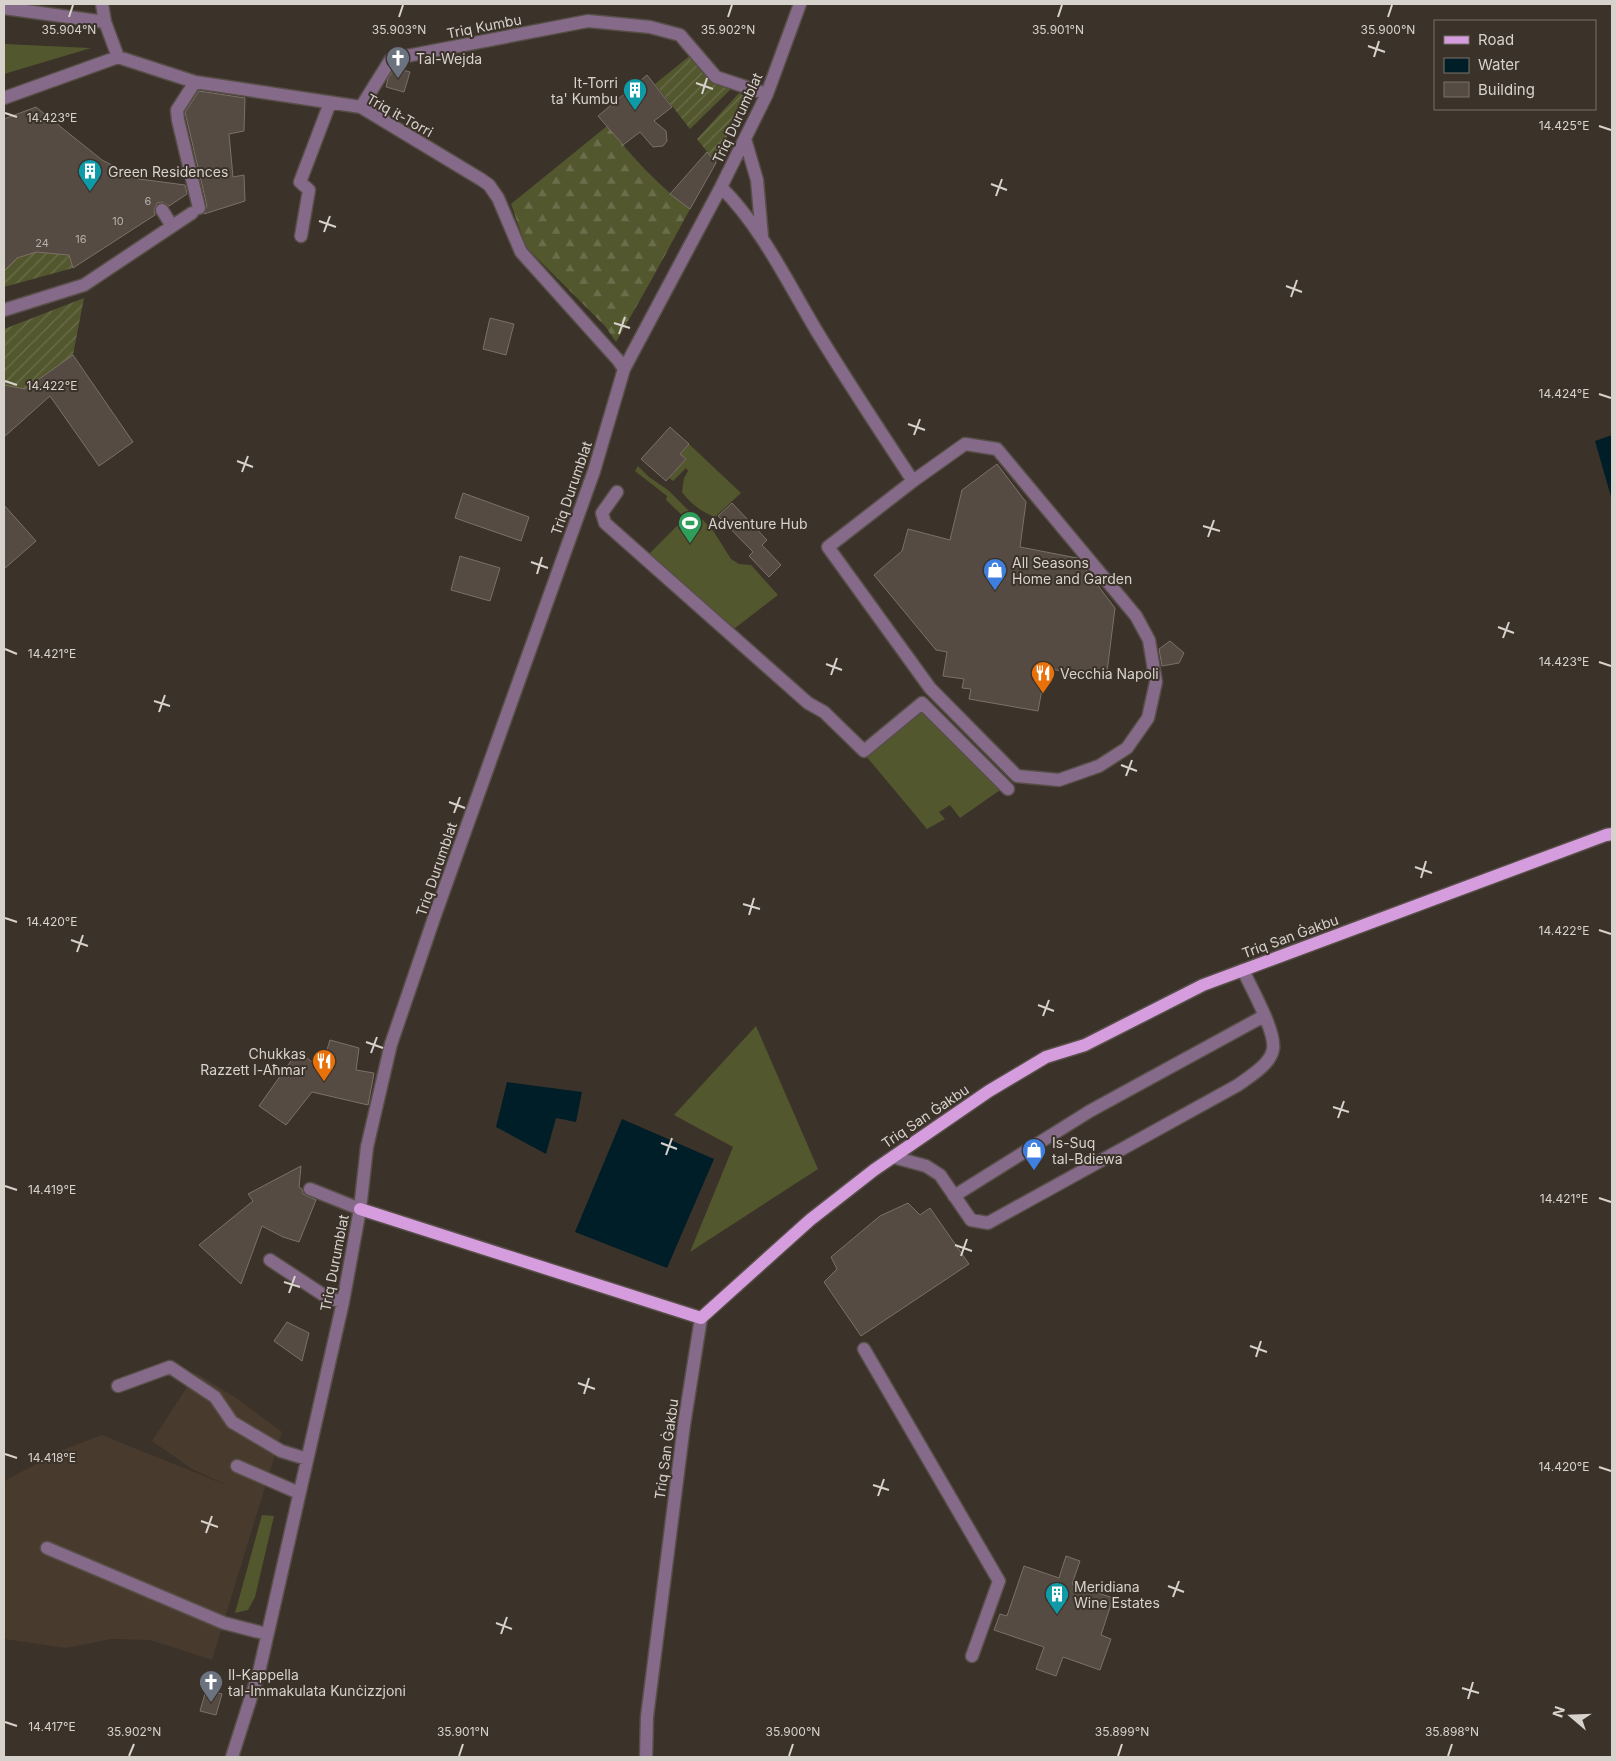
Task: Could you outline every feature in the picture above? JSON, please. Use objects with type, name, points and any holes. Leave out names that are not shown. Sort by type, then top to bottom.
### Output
[{"type":"main road","name":"Triq San Ġakbu","points":[[701,1318],[810,1220],[892,1157],[989,1091],[1046,1057],[1085,1045],[1203,985],[1612,834]]},
{"type":"main road","points":[[360,1209],[701,1318]]},
{"type":"street","points":[[4,98],[118,57],[105,22],[102,4]]},
{"type":"street","name":"Triq Durumblat","points":[[232,1757],[258,1672],[343,1302],[360,1209],[367,1147],[391,1044],[434,918],[594,471],[624,369],[721,187],[767,94],[800,4]]},
{"type":"street","points":[[4,8],[105,22]]},
{"type":"street","name":"Triq Kumbu","points":[[361,108],[391,59],[588,21],[650,27],[680,35],[716,77],[767,94]]},
{"type":"street","name":"Triq it-Torri","points":[[118,57],[196,82],[361,108],[489,185],[498,198],[521,252],[624,369]]},
{"type":"street","points":[[4,310],[84,285],[196,210],[177,110],[196,82]]},
{"type":"street","points":[[301,236],[309,190],[300,182],[330,103]]},
{"type":"street","points":[[745,139],[757,180],[763,240]]},
{"type":"street","points":[[721,187],[735,201],[763,240],[845,378],[913,481]]},
{"type":"street","points":[[162,210],[172,226]]},
{"type":"street","points":[[965,444],[997,449],[1136,616],[1149,640],[1156,682],[1148,718],[1127,748],[1099,766],[1059,780],[1016,776],[930,688],[828,547],[913,481],[965,444]]},
{"type":"street","points":[[617,492],[602,513],[605,523],[808,703],[824,712],[864,751],[922,703],[1008,789]]},
{"type":"street","points":[[892,1157],[926,1166],[940,1175],[972,1220],[988,1223],[1238,1085],[1264,1066],[1273,1050],[1270,1028],[1243,970]]},
{"type":"street","points":[[954,1196],[1090,1111],[1264,1016]]},
{"type":"street","points":[[310,1189],[360,1209]]},
{"type":"street","points":[[270,1260],[328,1298],[343,1302]]},
{"type":"street","name":"Triq San Ġakbu","points":[[646,1757],[647,1717],[684,1425],[701,1318]]},
{"type":"street","points":[[864,1349],[999,1581],[972,1656]]},
{"type":"street","points":[[118,1386],[170,1367],[215,1397],[232,1422],[281,1451],[307,1459]]},
{"type":"street","points":[[237,1466],[299,1493]]},
{"type":"street","points":[[47,1548],[224,1623],[267,1634]]},
{"type":"shaded area","points":[[196,1373],[236,1398],[282,1432],[212,1660],[150,1640],[111,1639],[66,1648],[4,1639],[4,1481],[42,1461],[41,1458],[102,1435],[231,1487],[192,1469],[152,1441]]},
{"type":"green space","points":[[4,44],[91,48],[4,74]]},
{"type":"green space","points":[[692,54],[709,76],[731,89],[690,129],[655,84]]},
{"type":"green space","points":[[739,93],[744,96],[716,163],[697,139]]},
{"type":"green space","points":[[607,126],[656,181],[690,209],[616,342],[605,326],[526,247],[511,204]]},
{"type":"green space","points":[[36,252],[69,255],[73,268],[4,287],[4,270],[17,258]]},
{"type":"green space","points":[[84,298],[73,355],[27,389],[4,385],[4,329]]},
{"type":"green space","points":[[689,444],[741,493],[715,517],[696,507],[682,492],[684,478],[688,471],[686,468],[673,481],[669,478],[686,459],[680,454]]},
{"type":"green space","name":"Adventure Hub","points":[[638,466],[649,477],[668,490],[693,515],[703,520],[714,532],[731,559],[739,564],[751,565],[778,595],[730,632],[647,556],[685,518],[666,500],[667,496],[635,471]]},
{"type":"green space","points":[[922,708],[1003,788],[960,818],[950,805],[939,812],[945,819],[927,829],[866,756]]},
{"type":"green space","points":[[756,1026],[818,1169],[690,1252],[733,1147],[674,1115]]},
{"type":"green space","points":[[262,1515],[274,1516],[255,1597],[248,1610],[235,1613]]},
{"type":"water","points":[[1612,435],[1612,500],[1595,441]]},
{"type":"water","points":[[507,1082],[582,1092],[576,1122],[556,1118],[546,1154],[496,1127]]},
{"type":"water","points":[[622,1119],[714,1159],[667,1268],[575,1232]]},
{"type":"building","name":"Tal-Wejda","points":[[395,68],[410,72],[404,92],[386,87],[388,78]]},
{"type":"building","name":"It-Torri ta' Kumbu","points":[[647,75],[672,107],[654,121],[666,131],[667,141],[663,146],[653,147],[640,132],[623,145],[598,116]]},
{"type":"building","points":[[199,91],[245,98],[244,131],[229,134],[233,177],[244,175],[245,201],[204,214],[207,206],[185,112]]},
{"type":"building","name":"Green Residences","points":[[36,107],[102,160],[139,179],[185,185],[187,194],[169,206],[162,202],[157,203],[154,210],[155,215],[73,268],[69,255],[36,252],[17,258],[4,271],[4,119]]},
{"type":"building","points":[[707,152],[716,163],[690,209],[670,194]]},
{"type":"building","points":[[490,318],[514,324],[506,355],[483,349]]},
{"type":"building","points":[[73,355],[133,442],[99,466],[50,396],[4,437],[4,385],[25,389]]},
{"type":"building","points":[[670,427],[689,444],[680,454],[686,459],[666,481],[641,459]]},
{"type":"building","name":"All Seasons Home and Garden","points":[[997,464],[1026,502],[1020,547],[1077,558],[1115,608],[1106,680],[1046,668],[1038,711],[969,699],[971,689],[962,688],[964,679],[943,676],[947,652],[936,650],[874,575],[902,551],[908,529],[950,540],[962,490]]},
{"type":"building","points":[[463,493],[529,517],[521,541],[455,518]]},
{"type":"building","points":[[732,503],[767,540],[762,545],[781,565],[769,577],[749,556],[753,552],[718,516]]},
{"type":"building","points":[[4,505],[36,541],[4,569]]},
{"type":"building","points":[[460,556],[500,568],[490,601],[451,590]]},
{"type":"building","points":[[1170,641],[1184,653],[1179,663],[1162,666],[1159,649]]},
{"type":"building","name":"Chukkas Razzett l-Aħmar","points":[[330,1040],[359,1048],[356,1070],[374,1073],[368,1105],[312,1092],[286,1125],[259,1106],[298,1051],[321,1069]]},
{"type":"building","points":[[301,1166],[299,1187],[302,1189],[303,1194],[316,1200],[299,1242],[283,1237],[262,1226],[241,1284],[199,1245],[253,1201],[248,1194]]},
{"type":"building","points":[[908,1203],[920,1215],[930,1208],[969,1264],[861,1336],[824,1282],[837,1269],[831,1257],[880,1216]]},
{"type":"building","points":[[287,1322],[309,1333],[302,1361],[274,1341]]},
{"type":"building","name":"Meridiana Wine Estates","points":[[1066,1556],[1080,1561],[1072,1584],[1113,1598],[1101,1635],[1111,1639],[1100,1670],[1063,1657],[1056,1676],[1036,1669],[1044,1647],[994,1630],[1000,1614],[1007,1616],[1024,1566],[1059,1578]]},
{"type":"building","name":"Il-Kappella tal-Immakulata Kunċizzjoni","points":[[206,1690],[222,1694],[216,1715],[200,1711]]},
{"type":"place","name":"Tal-Wejda","points":[[398,79]]},
{"type":"place","name":"It-Torri ta' Kumbu","points":[[635,111]]},
{"type":"place","name":"Green Residences","points":[[90,192]]},
{"type":"place","name":"Adventure Hub","points":[[690,544]]},
{"type":"place","name":"All Seasons Home and Garden","points":[[995,591]]},
{"type":"place","name":"Vecchia Napoli","points":[[1043,694]]},
{"type":"place","name":"Chukkas Razzett l-Aħmar","points":[[324,1082]]},
{"type":"place","name":"Is-Suq tal-Bdiewa","points":[[1034,1171]]},
{"type":"place","name":"Meridiana Wine Estates","points":[[1057,1615]]},
{"type":"place","name":"Il-Kappella tal-Immakulata Kunċizzjoni","points":[[211,1703]]}]
